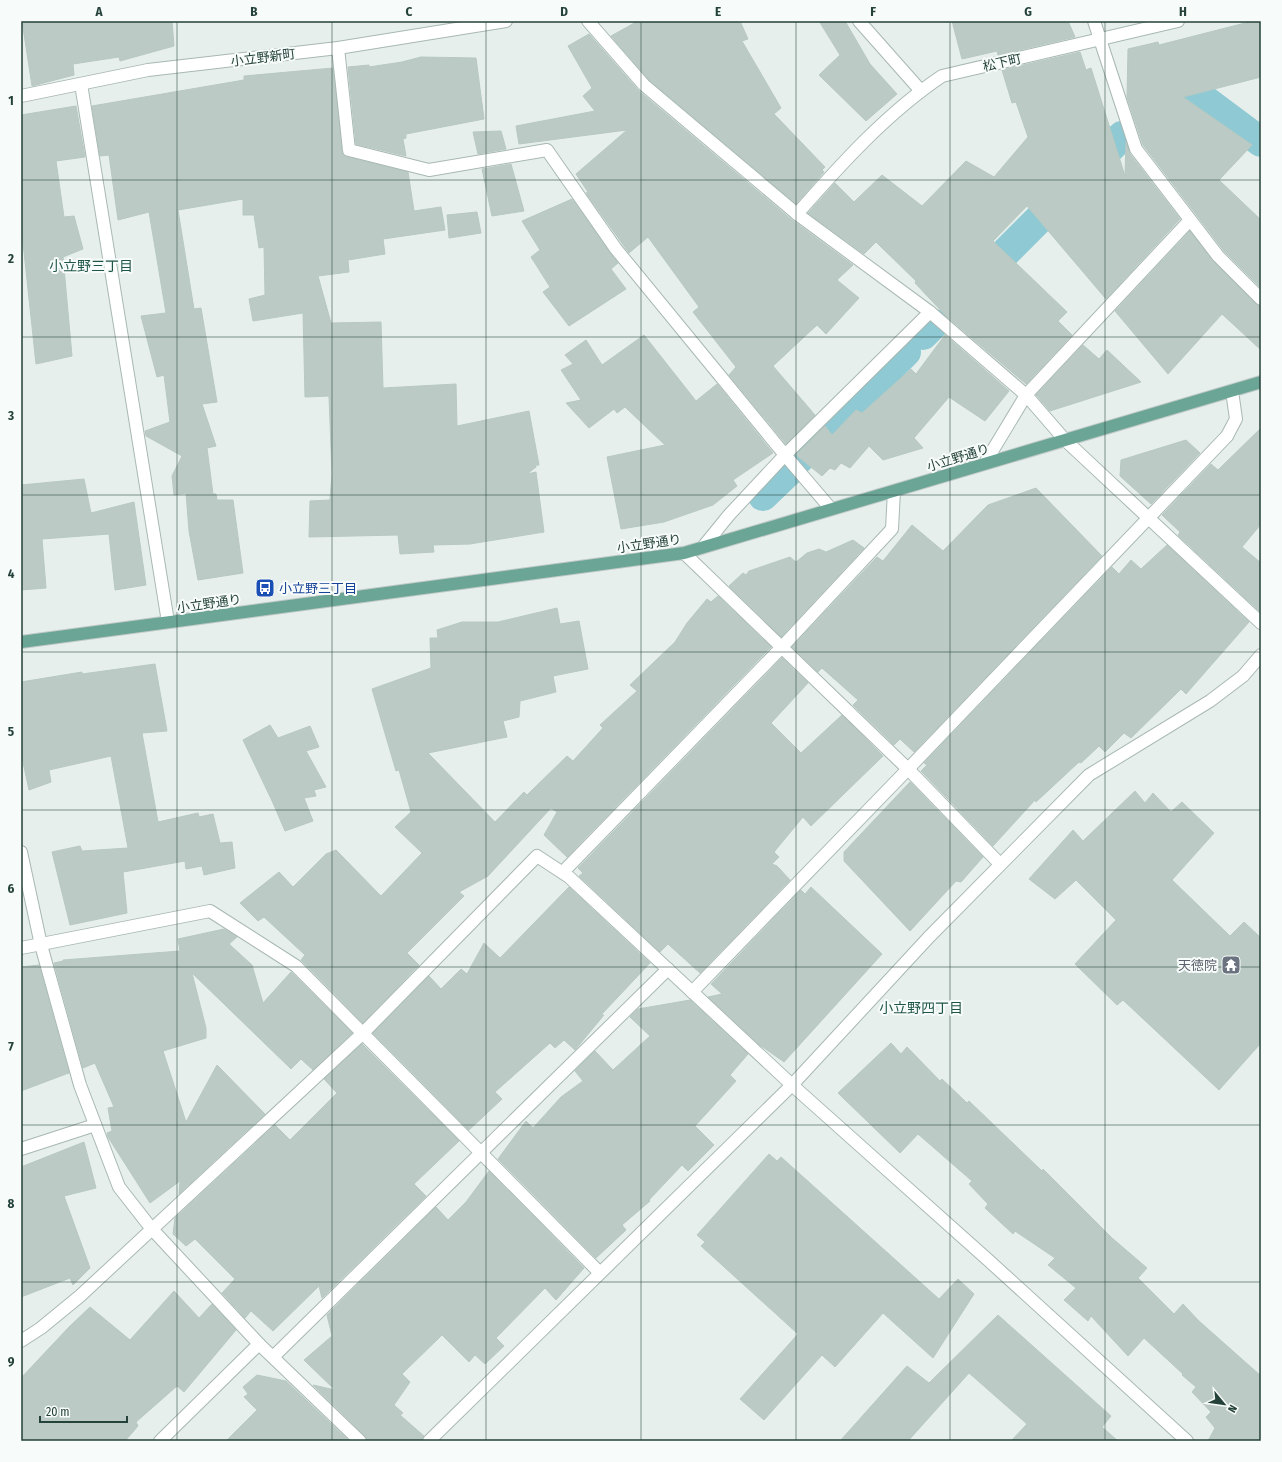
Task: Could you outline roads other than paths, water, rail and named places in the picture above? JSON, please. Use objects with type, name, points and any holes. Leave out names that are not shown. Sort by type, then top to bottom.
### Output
[{"type":"main road","name":"小立野通り","points":[[21,642],[684,553],[1261,382]]},
{"type":"street","name":"小立野新町","points":[[21,96],[148,70],[338,48],[506,21]]},
{"type":"street","points":[[588,21],[644,85],[797,214],[930,312],[1026,395],[1065,440],[1261,623]]},
{"type":"street","points":[[859,21],[921,90]]},
{"type":"street","points":[[1094,21],[1136,149],[1218,256],[1261,299]]},
{"type":"street","name":"松下町","points":[[797,214],[835,171],[880,127],[921,90],[942,76],[1178,21]]},
{"type":"street","points":[[338,48],[349,150],[430,170],[547,150],[616,248],[831,509]]},
{"type":"street","points":[[80,84],[168,622]]},
{"type":"street","points":[[985,464],[1026,395],[1190,220]]},
{"type":"street","points":[[703,547],[729,515],[785,455],[930,312]]},
{"type":"street","points":[[692,992],[908,769],[1148,516],[1227,436],[1236,419],[1232,391]]},
{"type":"street","points":[[563,872],[781,648],[892,529],[894,491]]},
{"type":"street","points":[[684,553],[908,769],[1000,864]]},
{"type":"street","points":[[429,1441],[792,1086],[929,937],[1089,775],[1210,701],[1243,676],[1261,655]]},
{"type":"street","points":[[21,852],[41,945],[80,1085],[119,1187],[151,1228],[259,1344],[360,1441]]},
{"type":"street","points":[[21,1341],[41,1328],[80,1296],[151,1228],[362,1034],[537,856],[563,872],[792,1086],[987,1259],[1187,1441]]},
{"type":"street","points":[[21,948],[210,911],[296,966],[600,1273]]},
{"type":"street","points":[[273,1358],[668,969]]},
{"type":"street","points":[[21,1149],[96,1125]]},
{"type":"street","points":[[160,1441],[259,1344]]},
{"type":"waterway","points":[[1162,97],[1171,88],[1186,86],[1261,142]]},
{"type":"waterway","points":[[976,282],[1122,136]]},
{"type":"waterway","points":[[923,335],[934,324]]},
{"type":"waterway","points":[[799,459],[906,352]]},
{"type":"waterway","points":[[763,496],[788,472]]},
{"type":"place","name":"小立野三丁目","points":[[265,588]]},
{"type":"place","name":"天徳院","points":[[1231,965]]},
{"type":"district","name":"小立野三丁目","points":[[91,266]]},
{"type":"district","name":"小立野四丁目","points":[[921,1008]]}]
